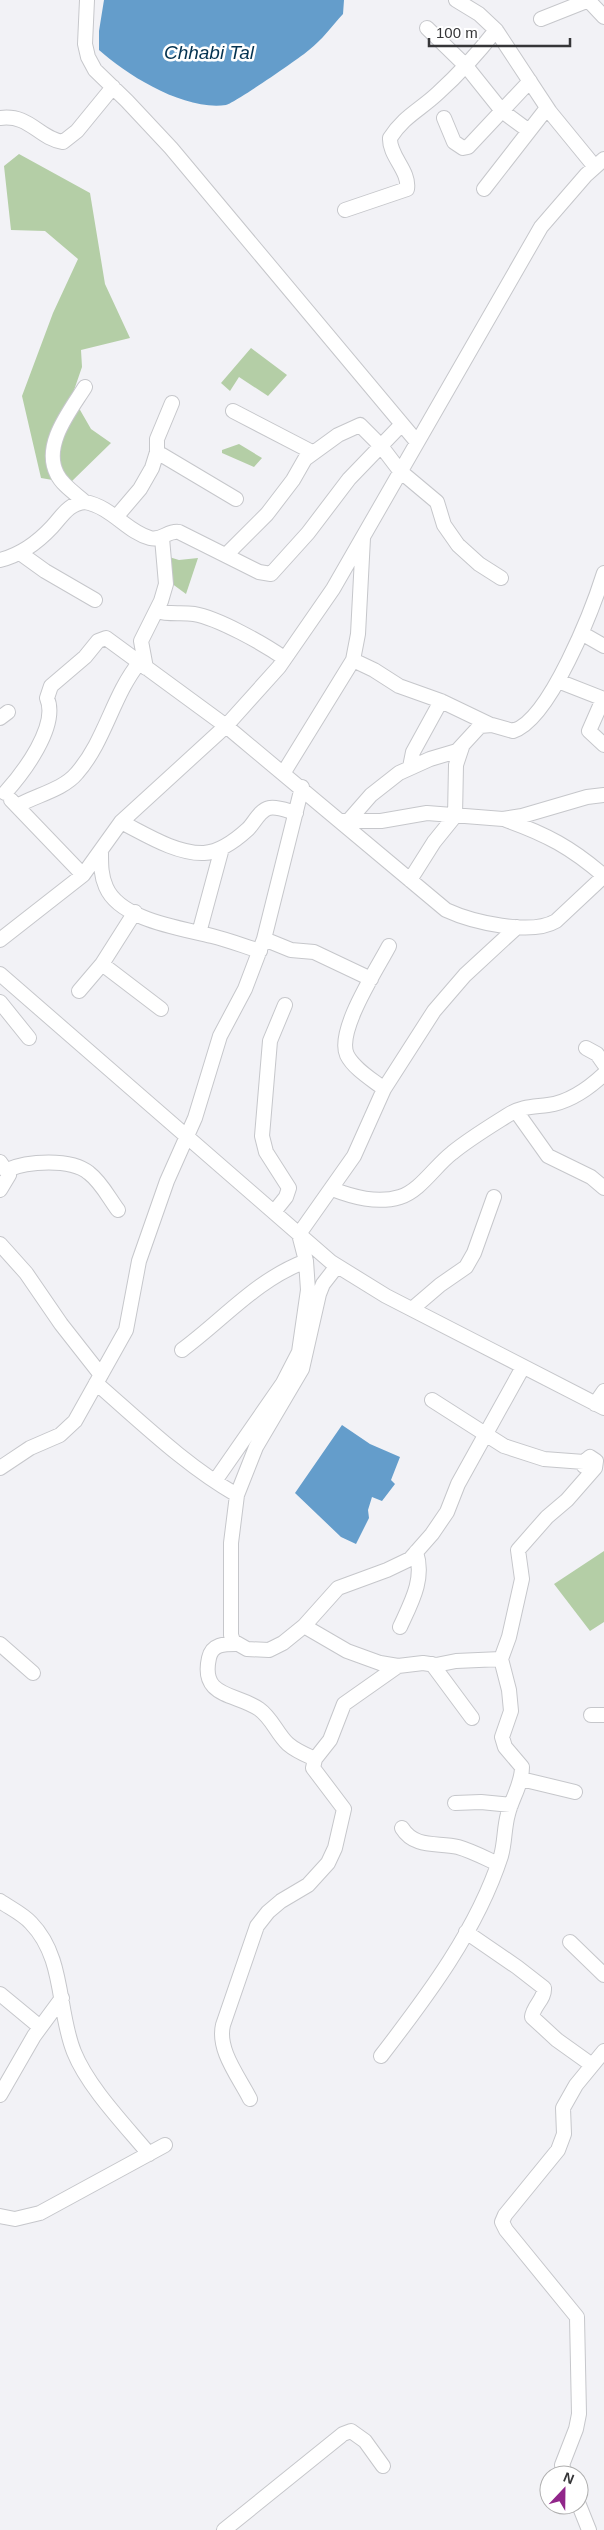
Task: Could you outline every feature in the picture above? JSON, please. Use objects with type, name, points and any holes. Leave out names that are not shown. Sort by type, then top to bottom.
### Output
[{"type":"street","points":[[87,0],[85,44],[88,57],[95,70],[171,148],[417,442]]},
{"type":"street","points":[[0,940],[83,875],[101,853],[121,822],[226,726],[284,658],[322,606],[541,227],[600,163],[547,108],[496,30],[479,14],[456,0]]},
{"type":"street","points":[[541,19],[589,0],[604,17]]},
{"type":"street","points":[[427,28],[466,66],[502,111],[528,131]]},
{"type":"street","points":[[346,210],[407,189],[406,180],[390,145],[390,138],[407,116],[436,95],[466,66],[496,30]]},
{"type":"street","points":[[444,118],[454,142],[463,148],[473,144],[530,81]]},
{"type":"street","points":[[0,118],[17,117],[55,141],[63,142],[77,131],[113,87]]},
{"type":"street","points":[[484,189],[547,108]]},
{"type":"street","points":[[85,387],[62,426],[54,449],[56,473],[85,502],[101,507],[117,516],[149,538],[162,538],[174,531],[180,532],[263,574],[273,573],[349,479],[402,424]]},
{"type":"street","points":[[117,516],[140,488],[152,468],[157,452],[157,439],[172,404]]},
{"type":"street","points":[[233,411],[312,452]]},
{"type":"street","points":[[226,554],[267,514],[293,480],[305,459],[312,452],[338,435],[360,425],[381,446],[400,472],[437,502],[444,526],[458,545],[479,564],[501,578]]},
{"type":"street","points":[[157,452],[236,499]]},
{"type":"street","points":[[0,560],[20,553],[51,528],[70,507],[85,502]]},
{"type":"street","points":[[284,772],[353,660],[358,634],[363,536]]},
{"type":"street","points":[[143,665],[142,641],[166,584],[162,538]]},
{"type":"street","points":[[20,553],[44,571],[95,600]]},
{"type":"street","points":[[353,660],[380,673],[399,686],[440,701],[508,731],[518,730],[546,700],[558,680],[583,634],[604,573]]},
{"type":"street","points":[[156,611],[169,614],[200,616],[248,636],[284,658]]},
{"type":"street","points":[[583,634],[604,646]]},
{"type":"street","points":[[83,875],[2,791],[26,769],[36,748],[50,712],[47,698],[51,686],[86,657],[103,638],[111,641],[226,726],[346,820],[410,880],[441,906],[458,915],[517,927],[548,926],[556,921],[604,876],[564,844],[532,829],[503,819]]},
{"type":"street","points":[[17,806],[55,788],[77,773],[118,701],[126,678],[143,665]]},
{"type":"street","points":[[558,680],[604,699],[589,731],[604,745]]},
{"type":"street","points":[[410,767],[414,752],[440,701]]},
{"type":"street","points":[[410,880],[434,842],[455,816],[456,765],[462,747],[480,726],[492,725]]},
{"type":"street","points":[[346,820],[382,785],[410,767],[462,747]]},
{"type":"street","points":[[0,1467],[25,1450],[68,1430],[126,1330],[139,1261],[168,1181],[195,1118],[220,1036],[245,990],[262,945],[302,787]]},
{"type":"street","points":[[346,820],[381,822],[427,813],[503,819],[522,816],[587,796],[604,793]]},
{"type":"street","points":[[121,822],[150,836],[192,852],[214,852],[247,829],[264,810],[274,807],[296,813]]},
{"type":"street","points":[[199,933],[222,848]]},
{"type":"street","points":[[101,853],[101,872],[106,887],[116,902],[135,912],[172,927],[262,945],[314,952],[371,980]]},
{"type":"street","points":[[79,991],[102,964],[135,912]]},
{"type":"street","points":[[299,1234],[332,1190],[360,1146],[384,1089],[434,1011],[464,975],[517,927]]},
{"type":"street","points":[[384,1089],[354,1064],[347,1056],[345,1046],[348,1028],[389,946]]},
{"type":"street","points":[[102,964],[161,1009]]},
{"type":"street","points":[[0,974],[186,1138],[337,1266],[412,1309],[599,1406],[604,1391]]},
{"type":"street","points":[[0,1002],[30,1038]]},
{"type":"street","points":[[274,1212],[286,1197],[289,1188],[266,1152],[262,1136],[270,1041],[285,1005]]},
{"type":"street","points":[[586,1048],[597,1054],[604,1064]]},
{"type":"street","points":[[332,1190],[354,1197],[380,1200],[402,1197],[414,1190],[452,1153],[516,1111],[526,1107],[552,1104],[570,1099],[604,1074]]},
{"type":"street","points":[[516,1111],[548,1156],[591,1177],[604,1188]]},
{"type":"street","points":[[0,1190],[9,1176],[3,1166],[35,1163],[64,1164],[82,1169],[100,1185],[118,1210]]},
{"type":"street","points":[[412,1309],[440,1285],[466,1267],[474,1253],[494,1197]]},
{"type":"street","points":[[218,1484],[296,1360],[301,1340],[308,1290],[306,1261],[299,1234]]},
{"type":"street","points":[[0,1244],[26,1273],[99,1379],[218,1484],[236,1494]]},
{"type":"street","points":[[182,1350],[206,1332],[253,1290],[277,1274],[306,1261]]},
{"type":"street","points":[[236,1644],[231,1635],[231,1543],[236,1494],[256,1447],[302,1369],[319,1294],[337,1266]]},
{"type":"street","points":[[315,1759],[288,1744],[267,1715],[258,1709],[221,1693],[212,1685],[208,1668],[212,1651],[216,1646],[222,1644],[236,1644],[247,1649],[268,1650],[283,1643],[304,1626],[338,1588],[399,1565],[416,1552],[432,1534],[447,1512],[458,1484],[523,1367]]},
{"type":"street","points":[[432,1400],[484,1436],[504,1446],[544,1459],[596,1464]]},
{"type":"street","points":[[381,2056],[440,1975],[466,1932],[498,1864],[512,1805],[521,1779],[522,1767],[502,1742],[511,1711],[509,1690],[501,1660],[514,1617],[522,1579],[518,1550],[547,1517],[568,1500],[596,1464]]},
{"type":"street","points":[[400,1627],[418,1580],[420,1569],[416,1552]]},
{"type":"street","points":[[304,1626],[347,1651],[398,1666],[501,1660]]},
{"type":"street","points":[[0,1644],[33,1673]]},
{"type":"street","points":[[432,1664],[472,1718]]},
{"type":"street","points":[[250,2099],[223,2046],[220,2035],[257,1926],[268,1912],[281,1901],[317,1878],[335,1848],[344,1809],[313,1768],[315,1759],[330,1740],[344,1704],[398,1666]]},
{"type":"street","points":[[521,1779],[575,1792]]},
{"type":"street","points":[[455,1803],[481,1802],[512,1805]]},
{"type":"street","points":[[402,1828],[406,1834],[422,1843],[456,1847],[498,1864]]},
{"type":"street","points":[[0,1901],[31,1922],[40,1934],[57,1974],[66,2028],[78,2060],[113,2112],[148,2154]]},
{"type":"street","points":[[466,1932],[544,1988],[544,1995],[533,2012],[532,2018],[557,2040],[592,2065]]},
{"type":"street","points":[[570,1942],[604,1975]]},
{"type":"street","points":[[0,1994],[40,2027]]},
{"type":"street","points":[[0,2095],[40,2027],[62,1998]]},
{"type":"street","points":[[562,2465],[576,2429],[579,2414],[577,2317],[506,2230],[502,2222],[505,2215],[558,2150],[564,2134],[563,2108],[576,2085],[604,2051]]},
{"type":"street","points":[[0,2216],[16,2219],[40,2214],[165,2145]]},
{"type":"street","points":[[224,2530],[343,2434],[351,2431],[357,2434],[383,2466]]},
{"type":"street","points":[[583,2515],[589,2530]]},
{"type":"green space","points":[[19,154],[90,193],[105,284],[130,338],[81,350],[82,367],[72,396],[91,429],[111,443],[70,483],[41,478],[22,396],[53,313],[78,259],[45,231],[11,230],[4,166]]},
{"type":"green space","points":[[251,348],[287,375],[268,396],[239,377],[230,391],[221,383]]},
{"type":"green space","points":[[239,444],[262,458],[254,467],[222,453],[222,450]]},
{"type":"green space","points":[[169,557],[179,560],[198,558],[186,594],[167,580]]},
{"type":"green space","points":[[604,1551],[604,1622],[590,1631],[554,1584]]},
{"type":"water","name":"Chhabi Tal","points":[[104,0],[344,0],[343,14],[318,42],[303,55],[231,103],[226,105],[210,105],[193,103],[158,90],[125,70],[99,50],[99,31]]},
{"type":"water","points":[[342,1425],[370,1444],[400,1457],[391,1480],[395,1484],[382,1501],[372,1497],[368,1510],[369,1518],[356,1544],[341,1537],[295,1493]]}]
